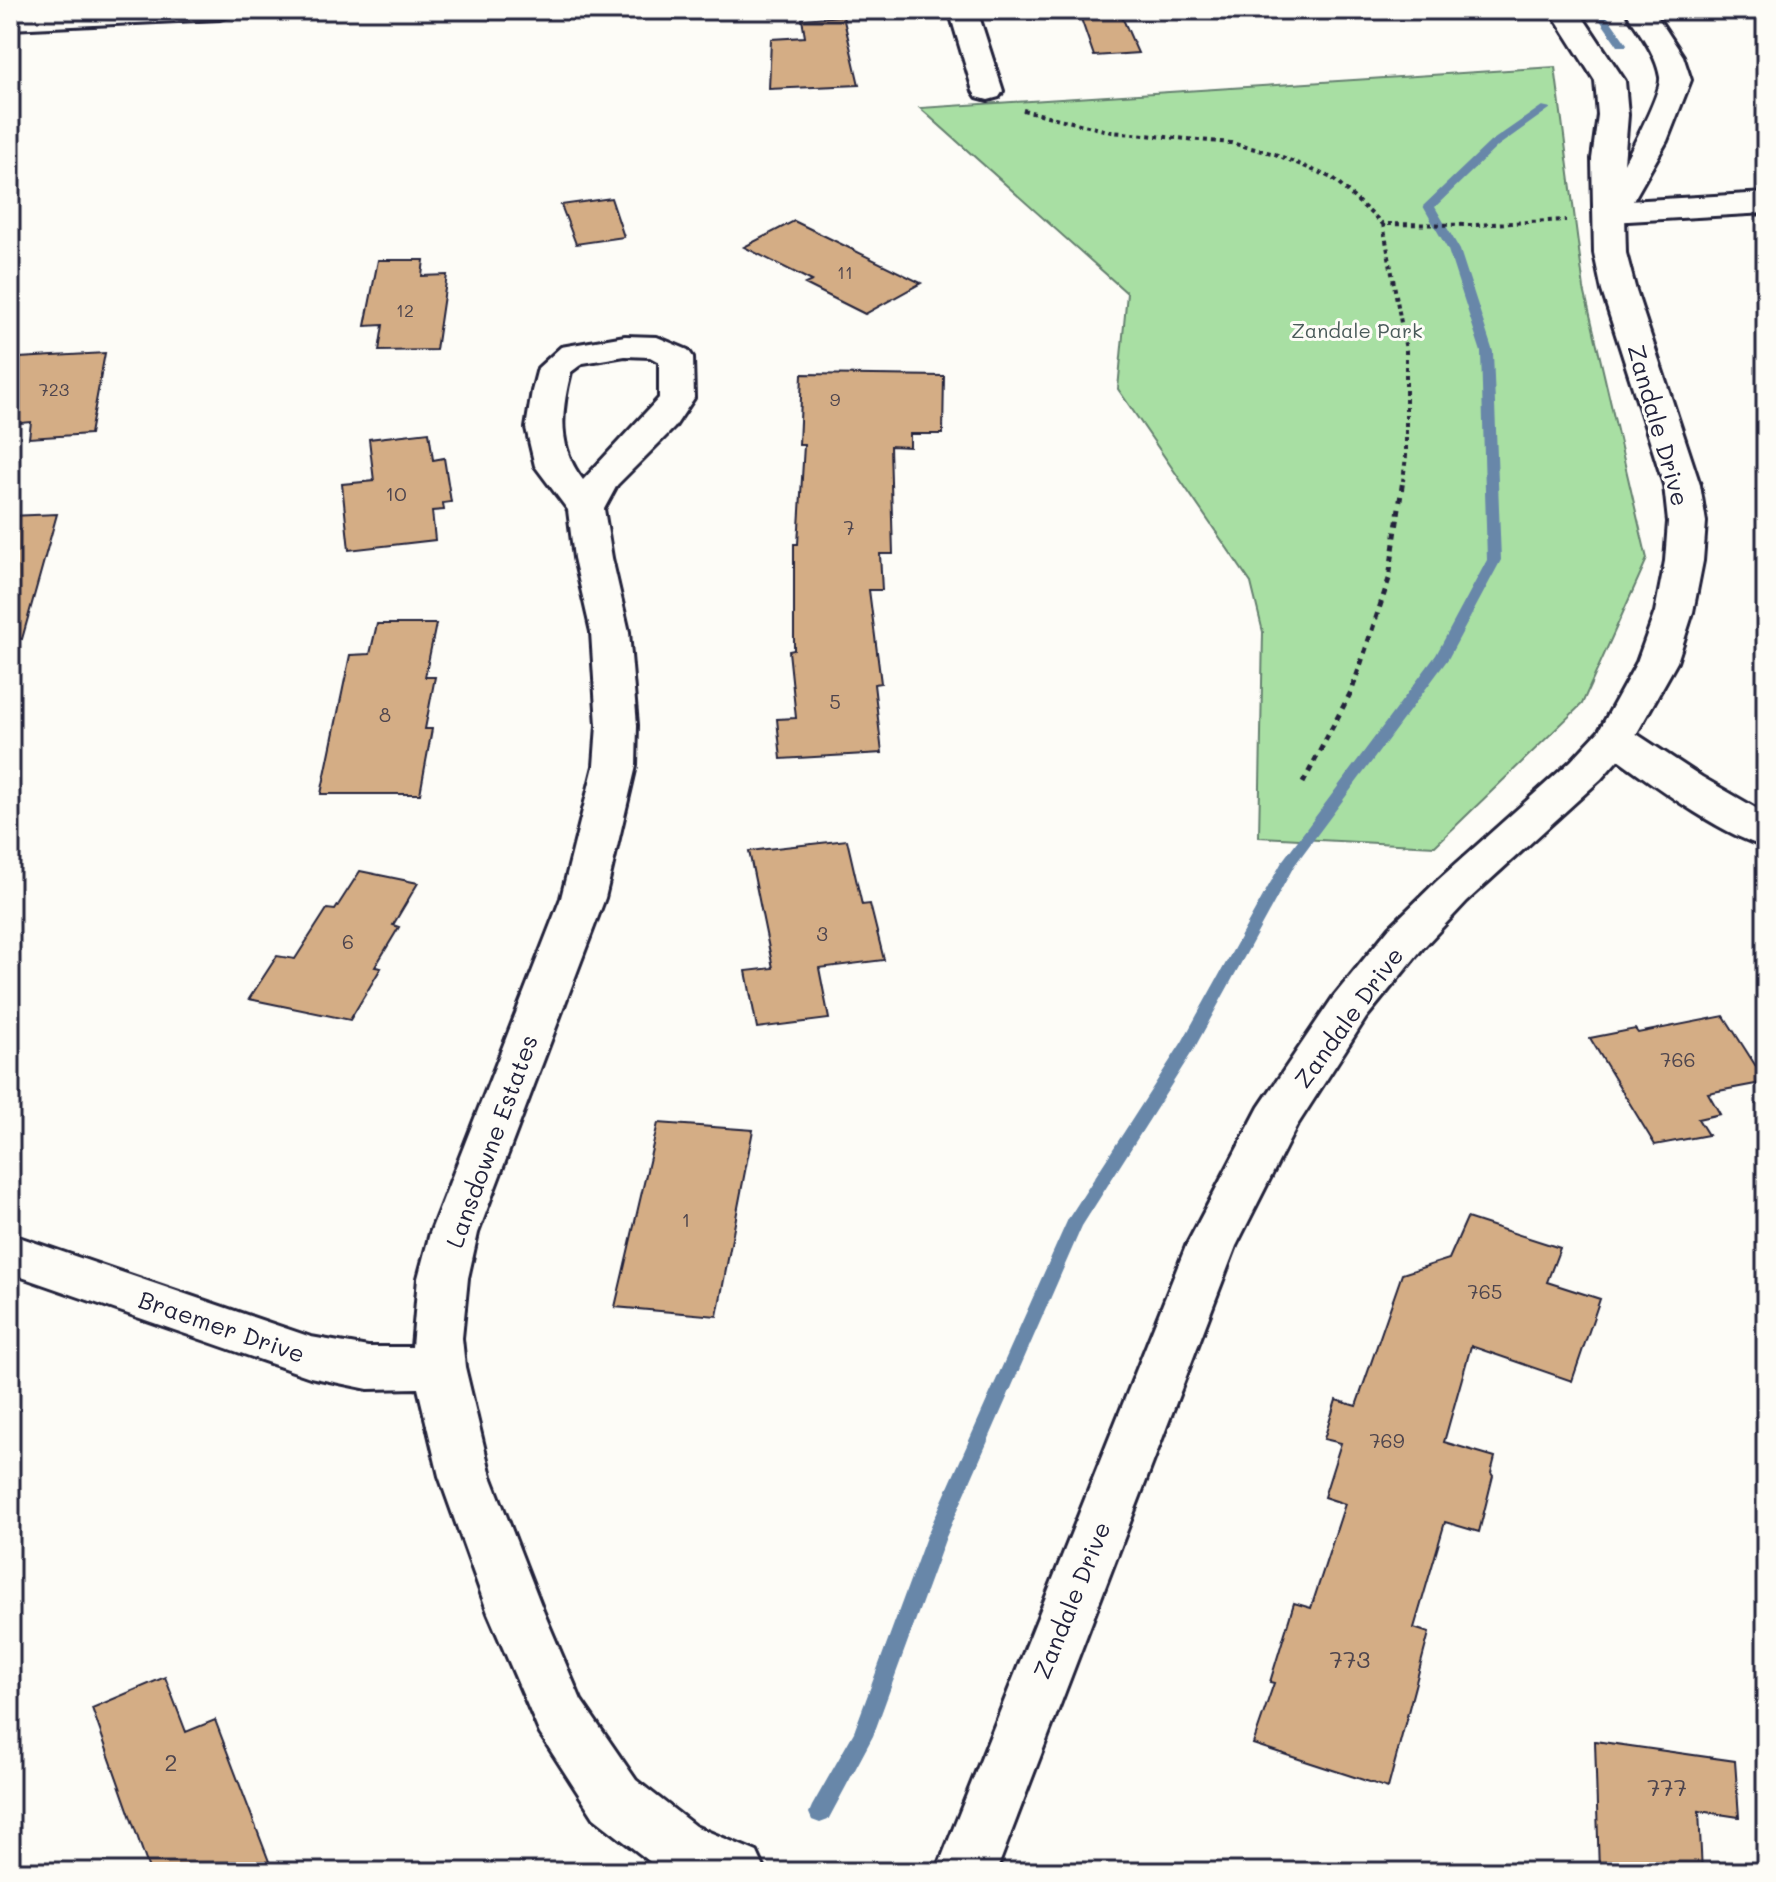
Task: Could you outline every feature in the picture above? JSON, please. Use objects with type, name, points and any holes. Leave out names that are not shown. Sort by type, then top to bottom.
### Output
[{"type":"street","points":[[10,20],[220,10]]},
{"type":"street","points":[[963,10],[988,91]]},
{"type":"street","name":"Zandale Drive","points":[[966,1872],[1211,1246],[1276,1119],[1350,1007],[1406,938],[1452,891],[1586,770],[1615,738],[1641,695],[1674,612],[1684,561],[1687,522],[1682,485],[1619,291],[1610,253],[1608,159],[1613,115],[1610,81],[1564,10]]},
{"type":"street","name":"Zandale Drive","points":[[1611,212],[1652,141],[1676,80],[1668,56],[1639,10]]},
{"type":"street","points":[[1611,212],[1766,203]]},
{"type":"street","name":"Lansdowne Estates","points":[[586,509],[600,482],[661,420],[677,398],[676,357],[657,347],[625,346],[573,354],[555,368],[544,428],[553,466],[586,509],[593,558],[610,632],[617,725],[615,766],[583,898],[454,1233],[443,1278],[437,1338],[439,1367],[465,1476],[516,1613],[560,1716],[615,1799],[674,1845],[736,1872]]},
{"type":"street","points":[[1615,738],[1687,787],[1766,833]]},
{"type":"street","name":"Braemer Drive","points":[[10,1253],[310,1357],[368,1368],[439,1367]]},
{"type":"path","points":[[988,91],[995,111],[1028,110],[1112,132],[1231,143],[1275,154],[1332,178],[1383,224],[1406,350],[1406,456],[1389,579],[1352,690],[1303,783]]},
{"type":"path","points":[[1383,224],[1474,225],[1566,220]]},
{"type":"green space","name":"Zandale Park","points":[[1555,67],[1584,289],[1647,559],[1582,704],[1435,846],[1259,837],[1263,632],[1251,583],[1118,389],[1127,293],[920,108]]},
{"type":"building","points":[[1078,10],[1119,10],[1138,53],[1094,56]]},
{"type":"building","points":[[843,16],[859,85],[769,89],[771,39],[805,37],[802,19]]},
{"type":"building","points":[[611,198],[624,237],[576,244],[561,205]]},
{"type":"building","points":[[794,221],[921,283],[865,314],[805,284],[812,281],[744,247]]},
{"type":"building","points":[[378,260],[424,260],[422,276],[447,275],[436,350],[379,351],[383,325],[365,326]]},
{"type":"building","points":[[105,353],[90,434],[29,438],[31,422],[10,424],[10,405],[19,358]]},
{"type":"building","points":[[802,374],[944,376],[943,434],[910,434],[910,447],[890,446],[893,554],[880,554],[882,590],[869,590],[881,683],[874,684],[882,753],[781,759],[777,719],[796,718],[789,651],[794,650],[794,544],[798,544],[804,445],[799,445]]},
{"type":"building","points":[[429,432],[433,460],[444,458],[451,502],[443,503],[444,510],[432,511],[435,540],[349,550],[342,484],[374,481],[369,439]]},
{"type":"building","points":[[57,514],[22,639],[10,637],[10,516]]},
{"type":"building","points":[[377,624],[436,624],[425,677],[435,677],[425,729],[432,729],[420,794],[321,794],[350,655],[370,654]]},
{"type":"building","points":[[847,840],[862,905],[870,904],[884,960],[819,968],[829,1019],[757,1028],[746,971],[773,968],[749,851]]},
{"type":"building","points":[[360,871],[418,883],[393,925],[399,927],[375,967],[381,968],[350,1020],[249,999],[277,956],[295,959],[327,909],[335,910]]},
{"type":"building","points":[[1724,1016],[1766,1082],[1708,1093],[1720,1114],[1698,1119],[1708,1135],[1655,1145],[1590,1038],[1635,1029],[1638,1033]]},
{"type":"building","points":[[658,1123],[753,1130],[717,1316],[615,1307]]},
{"type":"building","points":[[1467,1218],[1560,1248],[1547,1282],[1600,1299],[1572,1381],[1471,1346],[1444,1442],[1495,1457],[1493,1476],[1479,1532],[1445,1522],[1414,1628],[1429,1633],[1388,1788],[1253,1744],[1274,1683],[1270,1682],[1294,1603],[1311,1608],[1345,1504],[1324,1497],[1341,1443],[1324,1439],[1336,1400],[1356,1406],[1402,1274],[1449,1259]]},
{"type":"building","points":[[165,1677],[186,1732],[215,1720],[273,1872],[150,1872],[92,1708]]},
{"type":"building","points":[[1595,1741],[1735,1761],[1739,1817],[1699,1811],[1702,1872],[1599,1872]]},
{"type":"waterway","points":[[1598,10],[1622,44]]},
{"type":"waterway","points":[[820,1813],[863,1736],[936,1537],[1074,1224],[1188,1045],[1288,864],[1443,656],[1494,560],[1487,352],[1454,250],[1429,206],[1494,144],[1546,108]]}]
